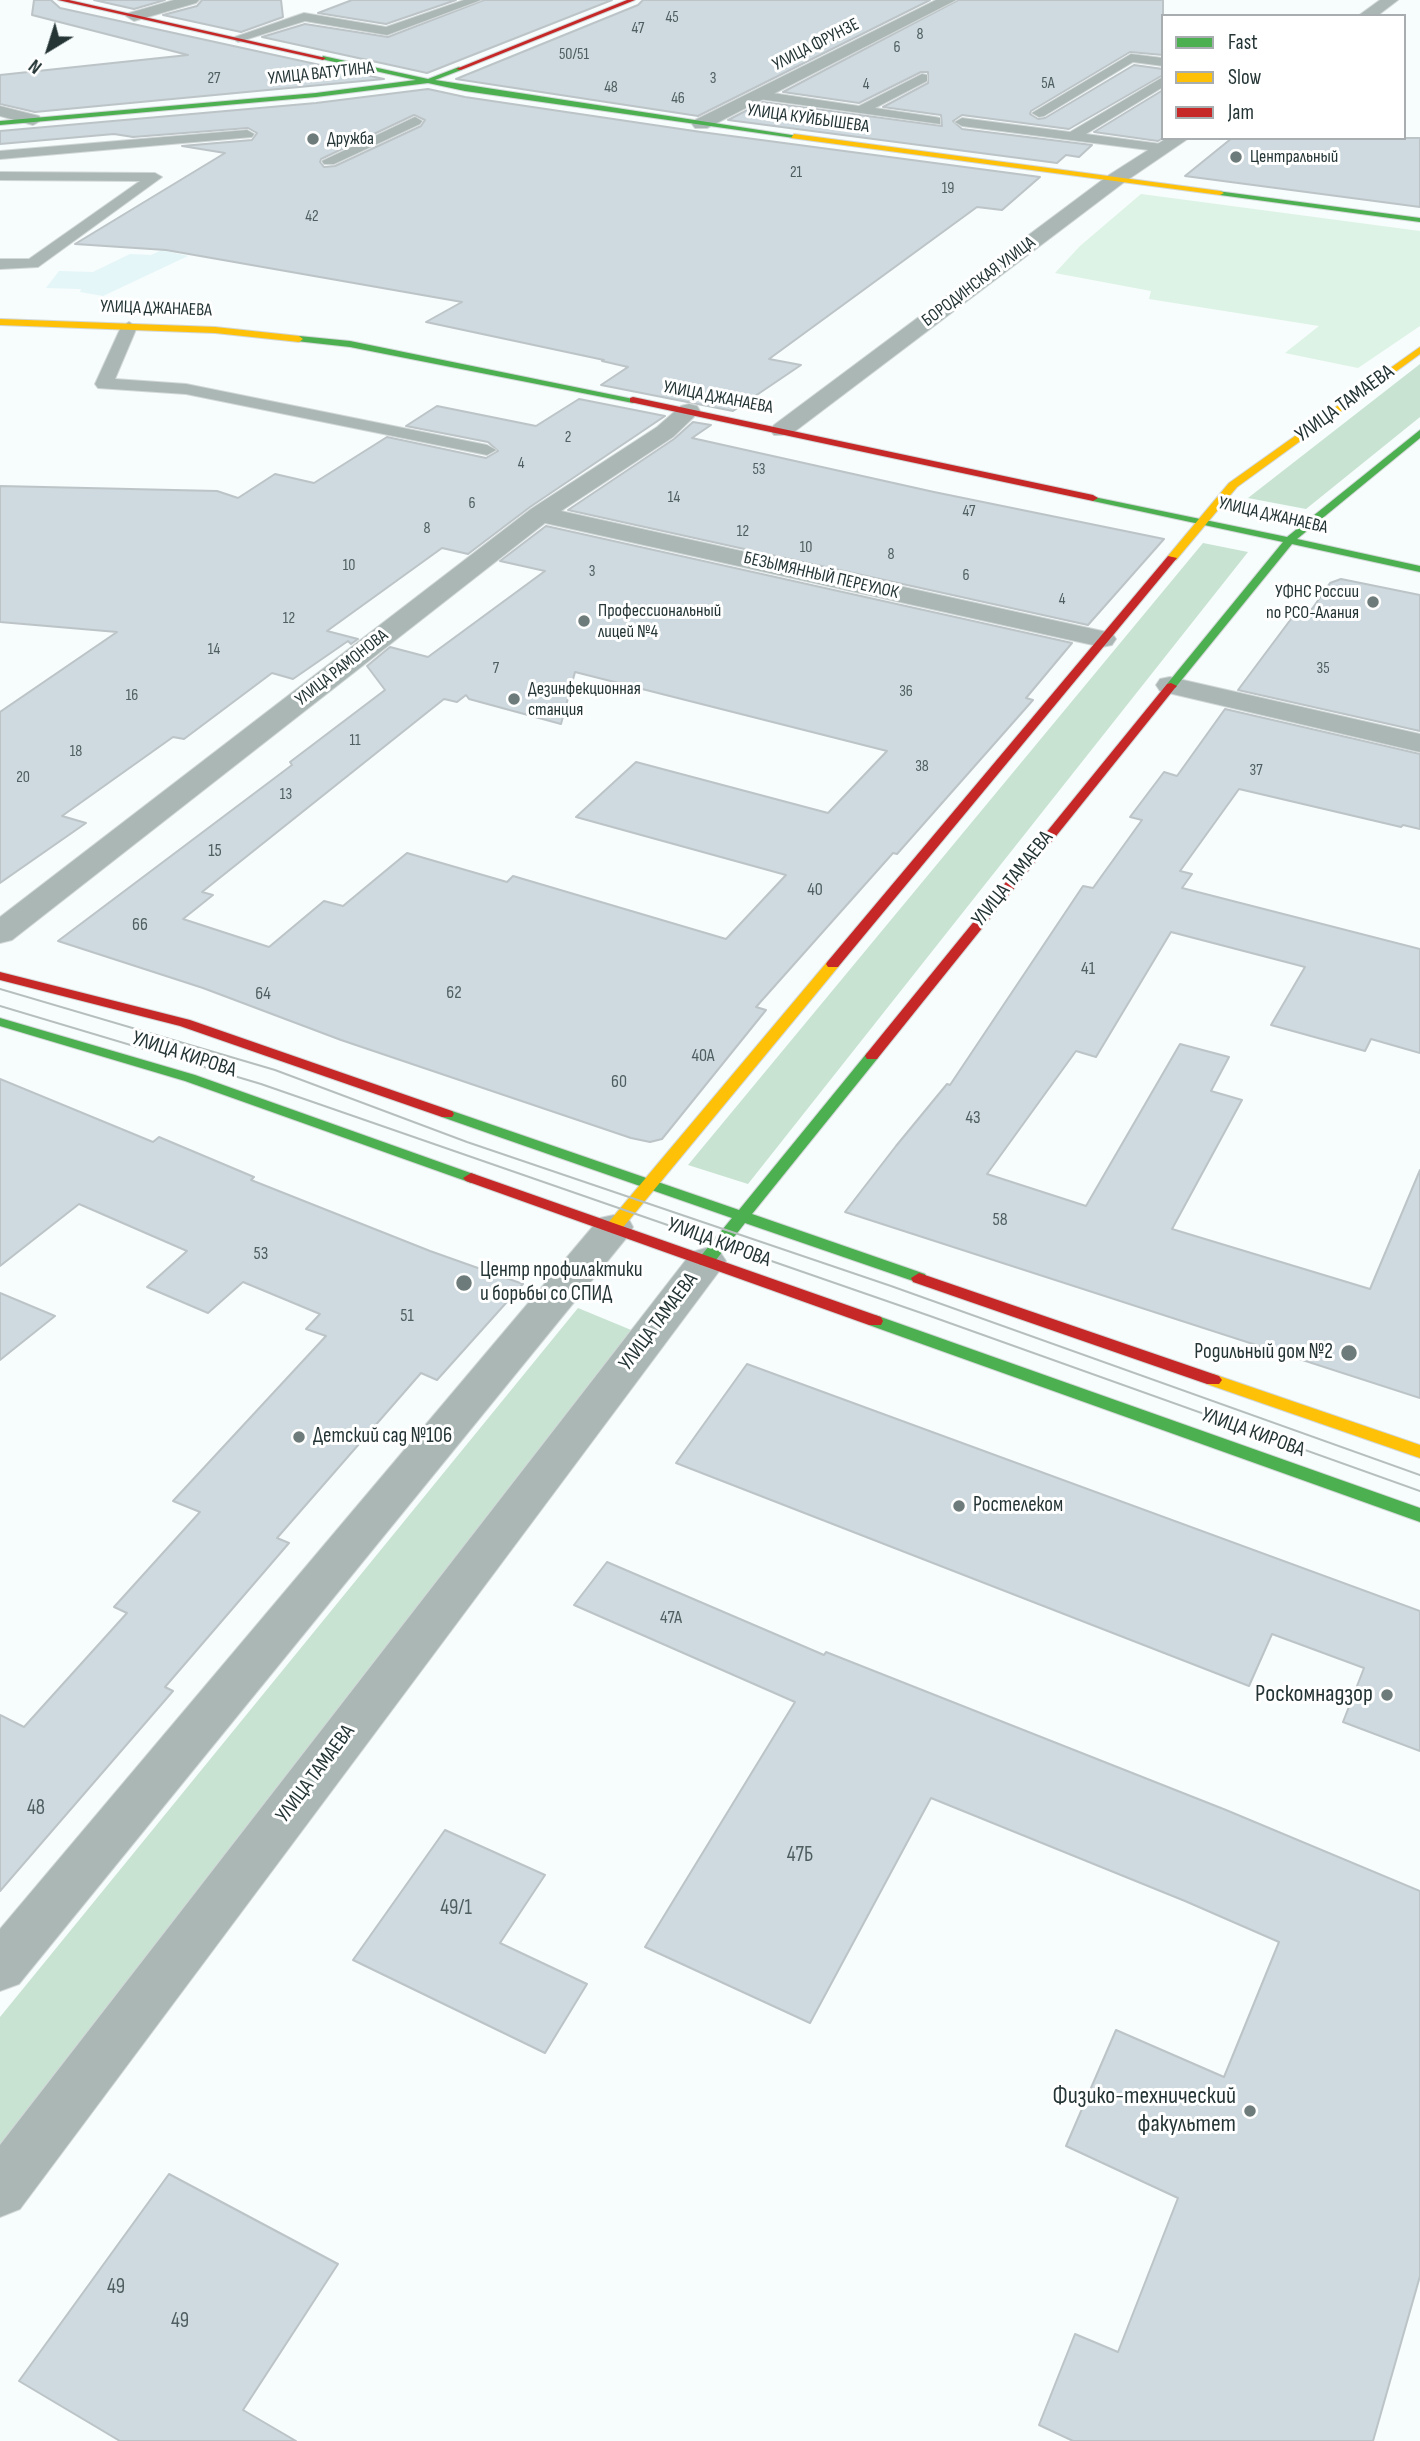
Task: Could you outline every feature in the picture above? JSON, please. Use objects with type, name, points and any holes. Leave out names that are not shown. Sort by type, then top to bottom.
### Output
[{"type":"main road","name":"УЛИЦА КУЙБЫШЕВА","points":[[61,0],[428,81],[701,124],[1420,220]]},
{"type":"main road","name":"УЛИЦА ВАТУТИНА","points":[[0,123],[316,95],[428,81],[632,0]]},
{"type":"main road","name":"УЛИЦА КУЙБЫШЕВА","points":[[195,30],[253,58]]},
{"type":"main road","points":[[296,81],[316,95]]},
{"type":"main road","name":"УЛИЦА ДЖАНАЕВА","points":[[0,322],[228,331],[350,344],[782,430],[1202,519],[1420,569]]},
{"type":"main road","name":"УЛИЦА ТАМАЕВА","points":[[614,1227],[1233,485],[1420,350]]},
{"type":"main road","name":"УЛИЦА ТАМАЕВА","points":[[706,1261],[1290,540],[1420,433]]},
{"type":"main road","name":"УЛИЦА КИРОВА","points":[[0,976],[185,1023],[1420,1452]]},
{"type":"main road","name":"УЛИЦА КИРОВА","points":[[0,1022],[190,1078],[1420,1515]]},
{"type":"street","points":[[134,16],[191,0]]},
{"type":"street","name":"УЛИЦА ФРУНЗЕ","points":[[701,124],[948,0]]},
{"type":"street","points":[[1369,14],[1390,0]]},
{"type":"street","points":[[0,111],[33,120]]},
{"type":"street","name":"БОРОДИНСКАЯ УЛИЦА","points":[[782,430],[1116,179],[1172,143]]},
{"type":"street","name":"УЛИЦА РАМОНОВА","points":[[0,933],[540,513],[665,432],[689,411]]},
{"type":"street","name":"БЕЗЫМЯННЫЙ ПЕРЕУЛОК","points":[[540,513],[1102,639]]},
{"type":"street","points":[[1170,685],[1420,743]]},
{"type":"street","name":"УЛИЦА ТАМАЕВА","points":[[0,1968],[614,1227]]},
{"type":"street","name":"УЛИЦА ТАМАЕВА","points":[[0,2190],[706,1261]]},
{"type":"lane","points":[[238,38],[304,17],[387,31],[475,0]]},
{"type":"lane","points":[[1039,113],[1131,58],[1161,62]]},
{"type":"lane","points":[[861,110],[922,78]]},
{"type":"lane","points":[[1073,136],[1161,83]]},
{"type":"lane","points":[[759,95],[935,121]]},
{"type":"lane","points":[[329,161],[415,121]]},
{"type":"lane","points":[[962,122],[1073,136],[1172,143]]},
{"type":"lane","points":[[0,155],[247,134]]},
{"type":"lane","points":[[0,176],[155,177],[33,264],[0,264]]},
{"type":"lane","points":[[130,327],[104,384],[186,389],[488,450]]},
{"type":"shaded area","points":[[162,250],[188,256],[103,296],[80,292],[81,289],[46,288],[59,271],[93,272],[130,254],[151,255]]},
{"type":"green space","points":[[1141,194],[1420,231],[1420,326],[1358,368],[1285,353],[1319,326],[1149,299],[1151,291],[1055,273],[1080,246]]},
{"type":"green space","points":[[1420,364],[1420,417],[1306,509],[1248,498]]},
{"type":"green space","points":[[1203,543],[1248,552],[748,1184],[688,1165]]},
{"type":"green space","points":[[578,1308],[636,1332],[0,2147],[0,2017]]},
{"type":"building","points":[[34,0],[51,0],[60,8],[384,79],[35,112],[0,104],[0,75],[188,55],[32,15]]},
{"type":"building","points":[[94,0],[165,0],[134,9]]},
{"type":"building","points":[[202,0],[281,0],[283,17],[241,32],[163,15],[197,6]]},
{"type":"building","points":[[352,0],[456,0],[386,24],[318,13]]},
{"type":"building","points":[[484,0],[612,0],[427,73],[262,37],[305,24],[388,37]]},
{"type":"building","points":[[643,0],[930,0],[698,116],[456,79],[638,5]]},
{"type":"building","points":[[958,0],[1163,0],[1161,55],[1130,52],[1030,114],[1038,119],[1045,118],[1134,65],[1161,69],[1161,76],[1069,129],[962,115],[953,121],[962,129],[1092,145],[1079,157],[1066,155],[1057,163],[728,120],[763,102],[942,126],[941,115],[883,107],[928,83],[928,72],[921,72],[859,103],[783,92]]},
{"type":"building","points":[[428,89],[465,97],[701,132],[1040,177],[1002,210],[977,207],[769,359],[801,365],[733,411],[601,385],[628,367],[602,361],[604,360],[426,322],[462,302],[166,250],[75,244],[225,153],[182,146],[252,140],[257,133],[248,128],[133,137],[114,134],[0,144],[0,131],[316,103]],"holes":[[[414,115],[425,120],[421,126],[335,166],[324,167],[320,162],[321,159]]]},
{"type":"building","points":[[1161,91],[1161,139],[1158,141],[1094,132]]},
{"type":"building","points":[[1420,138],[1420,207],[1185,176],[1230,140]]},
{"type":"building","points":[[579,399],[665,416],[530,507],[468,554],[442,548],[327,631],[358,639],[351,644],[348,641],[293,679],[272,673],[184,739],[173,737],[62,816],[86,823],[0,883],[0,712],[117,632],[0,622],[0,486],[217,491],[238,498],[275,474],[314,483],[387,437],[486,458],[498,451],[488,442],[406,426],[437,406],[536,426]]},
{"type":"building","points":[[693,422],[711,425],[692,438],[934,492],[1164,539],[1088,625],[568,510],[674,439]]},
{"type":"building","points":[[546,526],[1072,643],[1026,698],[1033,700],[897,854],[893,853],[756,1007],[766,1010],[662,1139],[650,1142],[631,1138],[341,1040],[203,988],[58,941],[292,765],[290,762],[385,690],[367,666],[390,647],[428,657],[545,571],[500,561]],"holes":[[[575,672],[887,751],[828,813],[636,762],[576,817],[786,875],[726,939],[513,876],[507,882],[407,853],[343,906],[324,901],[269,947],[183,919],[213,895],[202,892],[444,699],[457,702],[466,695],[469,699],[561,724]]]},
{"type":"building","points":[[1341,579],[1420,595],[1420,731],[1238,690],[1300,607],[1312,609],[1330,583]]},
{"type":"building","points":[[1225,709],[1420,754],[1420,829],[1403,825],[1401,827],[1239,789],[1180,871],[1192,874],[1182,888],[1420,949],[1420,1053],[1371,1039],[1365,1051],[1271,1025],[1305,967],[1171,932],[1096,1057],[1076,1051],[987,1174],[1086,1206],[1180,1044],[1229,1057],[1211,1091],[1242,1100],[1172,1229],[1370,1289],[1420,1170],[1420,1398],[845,1212],[947,1084],[950,1085],[1083,886],[1093,888],[1142,820],[1130,817],[1164,772],[1177,776]]},
{"type":"building","points":[[0,1079],[153,1142],[159,1137],[254,1177],[251,1180],[430,1251],[523,1284],[437,1380],[421,1373],[277,1538],[289,1543],[165,1687],[173,1691],[0,1891],[0,1715],[24,1727],[127,1613],[114,1607],[200,1512],[173,1501],[326,1336],[306,1329],[320,1314],[243,1282],[208,1313],[147,1287],[187,1251],[79,1204],[0,1266]]},
{"type":"building","points":[[0,1293],[55,1316],[0,1360]]},
{"type":"building","name":"Ростелеком","points":[[747,1364],[1420,1611],[1420,1751],[1343,1722],[1364,1668],[1272,1634],[1249,1686],[676,1463]]},
{"type":"building","name":"Физико-технический факультет","points":[[607,1562],[824,1655],[826,1652],[1226,1810],[1420,1891],[1420,2276],[1373,2441],[1073,2441],[1039,2425],[1075,2334],[1118,2352],[1178,2198],[1066,2146],[1116,2030],[1224,2077],[1279,1942],[931,1798],[810,2023],[645,1947],[795,1702],[574,1605]]},
{"type":"building","points":[[445,1830],[545,1875],[500,1943],[587,1984],[545,2053],[353,1960]]},
{"type":"building","points":[[169,2174],[338,2264],[243,2410],[296,2441],[120,2441],[19,2381]]},
{"type":"tram line","points":[[0,989],[275,1070],[467,1142],[891,1286],[1420,1475]]},
{"type":"tram line","points":[[0,1006],[261,1084],[930,1316],[1420,1491]]},
{"type":"traffic: fast","points":[[323,58],[465,89],[794,136]]},
{"type":"traffic: fast","points":[[0,123],[316,95],[428,81],[459,69]]},
{"type":"traffic: fast","points":[[1220,193],[1420,220]]},
{"type":"traffic: fast","points":[[299,339],[350,344],[633,400]]},
{"type":"traffic: fast","points":[[1171,686],[1290,540],[1420,433]]},
{"type":"traffic: fast","points":[[1093,498],[1420,569]]},
{"type":"traffic: fast","points":[[0,1022],[190,1078],[471,1178]]},
{"type":"traffic: fast","points":[[706,1261],[872,1056]]},
{"type":"traffic: fast","points":[[447,1114],[919,1278]]},
{"type":"traffic: fast","points":[[875,1321],[1420,1515]]},
{"type":"traffic: slow","points":[[794,136],[1220,193]]},
{"type":"traffic: slow","points":[[0,322],[215,330],[299,339]]},
{"type":"traffic: slow","points":[[1172,558],[1233,485],[1420,350]]},
{"type":"traffic: slow","points":[[614,1227],[833,964]]},
{"type":"traffic: slow","points":[[1213,1380],[1420,1452]]},
{"type":"traffic: jam","points":[[61,0],[323,58]]},
{"type":"traffic: jam","points":[[459,69],[632,0]]},
{"type":"traffic: jam","points":[[633,400],[1093,498]]},
{"type":"traffic: jam","points":[[833,964],[1172,558]]},
{"type":"traffic: jam","points":[[872,1056],[1171,686]]},
{"type":"traffic: jam","points":[[0,976],[185,1023],[447,1114]]},
{"type":"traffic: jam","points":[[471,1178],[875,1321]]},
{"type":"traffic: jam","points":[[919,1278],[1213,1380]]},
{"type":"place","name":"Дружба","points":[[313,139]]},
{"type":"place","name":"Центральный","points":[[1236,157]]},
{"type":"place","name":"УФНС России по РСО-Алания","points":[[1373,602]]},
{"type":"place","name":"Профессиональный лицей №4","points":[[584,621]]},
{"type":"place","name":"Дезинфекционная станция","points":[[514,699]]},
{"type":"place","name":"Центр профилактики и борьбы со СПИД","points":[[464,1283]]},
{"type":"place","name":"Родильный дом №2","points":[[1349,1353]]},
{"type":"place","name":"Детский сад №106","points":[[299,1437]]},
{"type":"place","name":"Ростелеком","points":[[959,1506]]},
{"type":"place","name":"Роскомнадзор","points":[[1387,1695]]},
{"type":"place","name":"Физико-технический факультет","points":[[1250,2111]]}]
